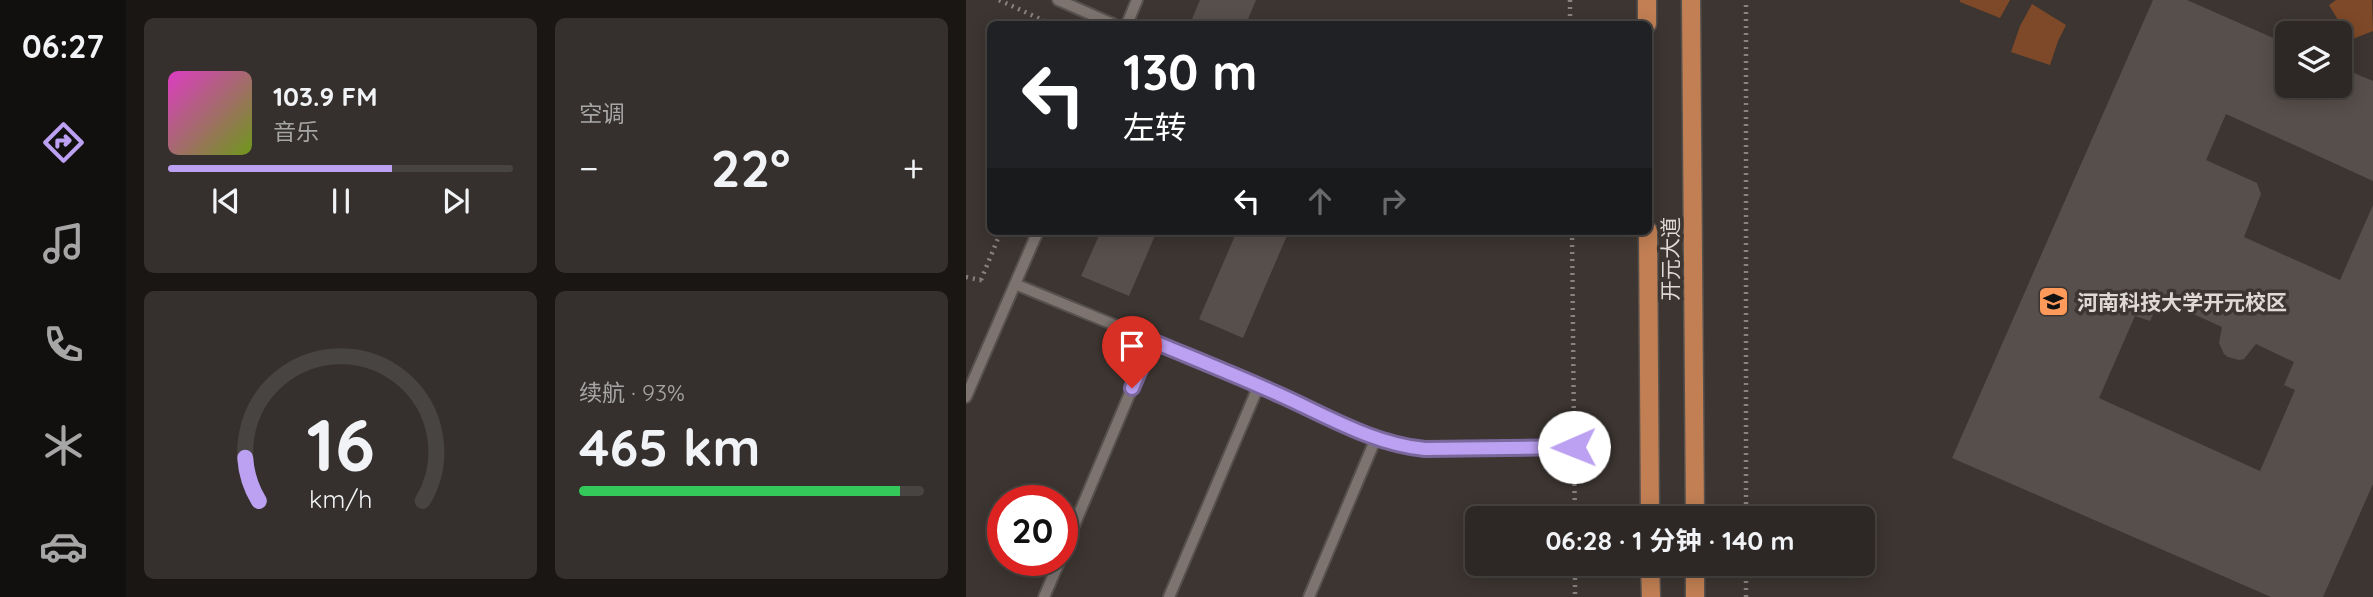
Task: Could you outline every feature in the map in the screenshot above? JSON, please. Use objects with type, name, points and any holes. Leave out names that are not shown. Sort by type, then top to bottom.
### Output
[{"type":"main road","points":[[1647,0],[1647,21]]},
{"type":"main road","name":"开元大道","points":[[1691,0],[1695,506]]},
{"type":"main road","name":"开元大道","points":[[1648,235],[1650,506]]},
{"type":"main road","points":[[1650,576],[1651,597]]},
{"type":"main road","points":[[1695,576],[1695,597]]},
{"type":"lane","points":[[1058,0],[1106,21]]},
{"type":"lane","points":[[1128,21],[1137,0]]},
{"type":"lane","points":[[966,397],[1036,235]]},
{"type":"lane","points":[[1015,284],[1402,447],[1574,447]]},
{"type":"lane","points":[[1078,516],[1152,341]]},
{"type":"lane","points":[[1170,597],[1259,386]]},
{"type":"lane","points":[[1310,597],[1376,438]]},
{"type":"lane","points":[[1044,597],[1053,576]]},
{"type":"path","points":[[999,0],[1044,21]]},
{"type":"path","points":[[1570,0],[1570,21]]},
{"type":"path","points":[[1746,0],[1746,506]]},
{"type":"path","points":[[966,277],[983,280],[1000,235]]},
{"type":"path","points":[[1572,235],[1574,506]]},
{"type":"path","points":[[1575,576],[1575,597]]},
{"type":"path","points":[[1746,576],[1746,597]]},
{"type":"shaded area","points":[[1960,0],[2010,0],[2000,18]]},
{"type":"shaded area","points":[[2336,0],[2372,0],[2373,31],[2352,39],[2352,21],[2339,21],[2329,5]]},
{"type":"shaded area","points":[[2032,4],[2066,25],[2050,65],[2011,52],[2020,26]]},
{"type":"building","points":[[1200,0],[1256,0],[1247,21],[1191,21]]},
{"type":"building","points":[[2153,0],[2187,0],[2275,39],[2275,98],[2352,98],[2352,72],[2373,81],[2373,181],[2226,114],[2206,160],[2257,183],[2261,194],[2244,237],[2340,280],[2373,205],[2373,484],[2323,597],[2271,597],[1952,458]],"holes":[[[2160,299],[2222,327],[2219,343],[2224,354],[2239,360],[2244,359],[2256,344],[2294,362],[2284,385],[2295,390],[2260,471],[2099,398],[2135,316],[2150,321]]]},
{"type":"building","points":[[1099,235],[1155,235],[1129,296],[1081,276]]},
{"type":"building","points":[[1235,235],[1287,235],[1243,338],[1199,319]]},
{"type":"place","name":"河南科技大学开元校区","points":[[2054,302]]},
{"type":"route","points":[[1132,388],[1152,341],[1380,440],[1402,447],[1574,447]]}]
